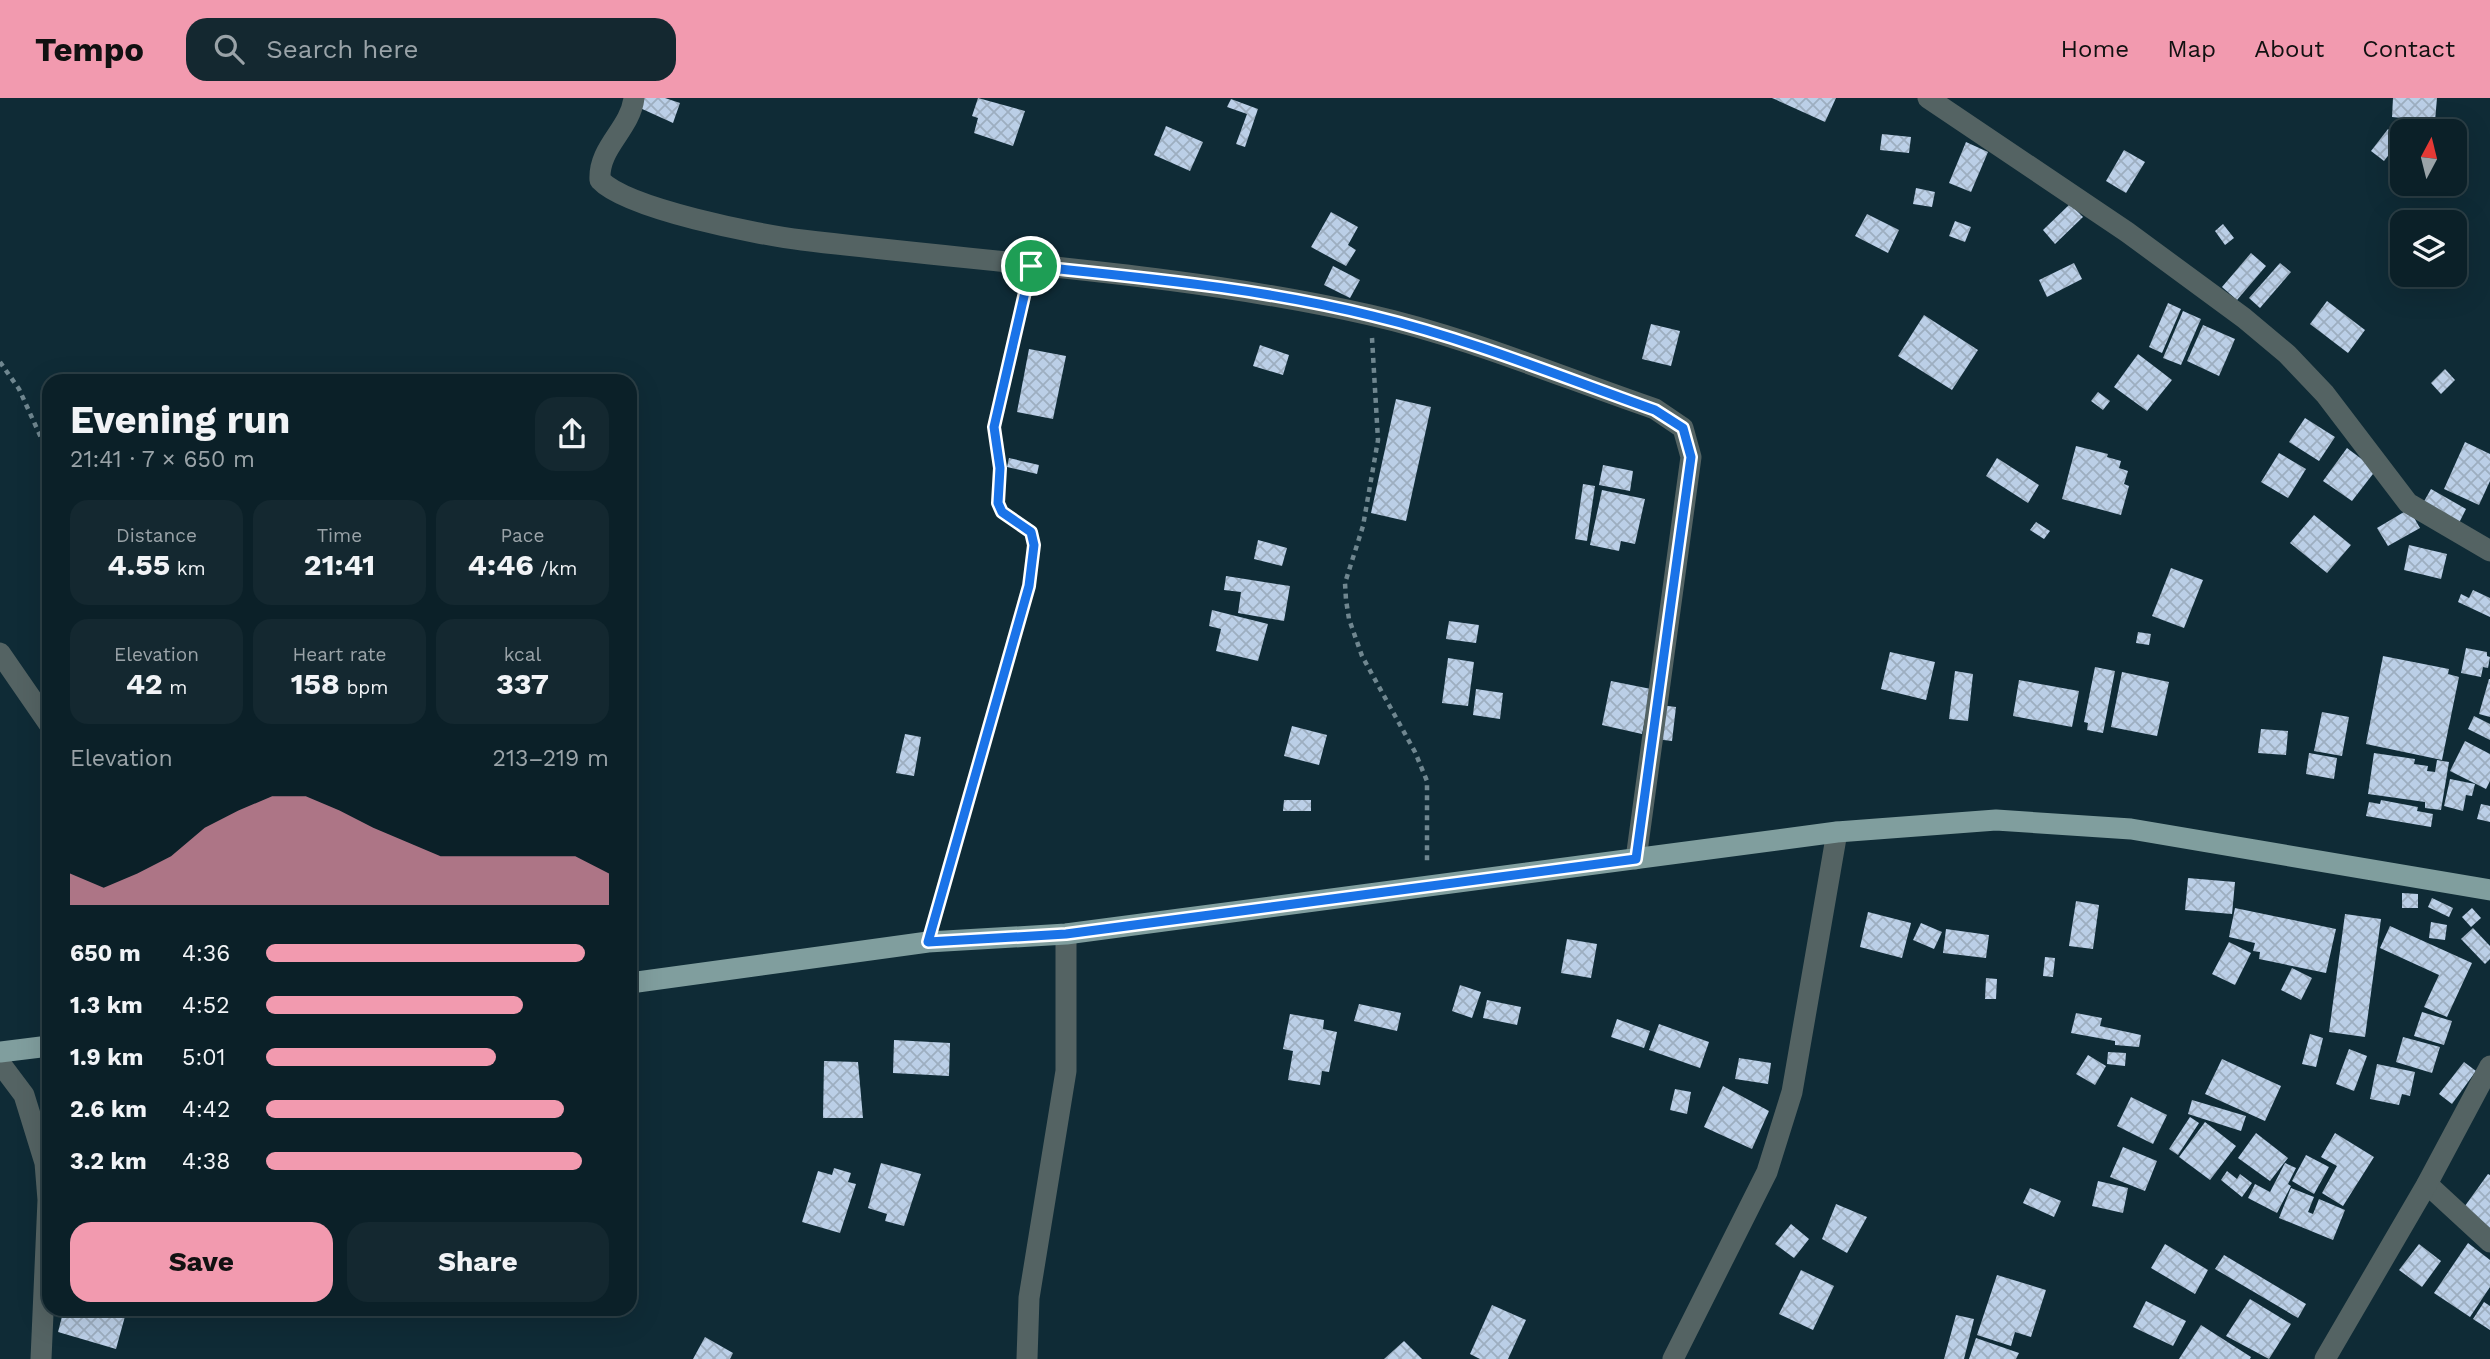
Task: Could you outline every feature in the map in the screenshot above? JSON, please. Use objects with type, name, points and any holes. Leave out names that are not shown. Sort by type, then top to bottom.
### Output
[{"type":"main road","points":[[637,982],[928,942],[1066,934],[1837,832],[1996,820],[2131,829],[2490,890]]},
{"type":"main road","points":[[0,1052],[42,1047]]},
{"type":"street","points":[[634,98],[627,121],[604,155],[599,170],[600,180],[616,192],[673,212],[770,237],[1212,284],[1371,315],[1443,335],[1655,410],[1683,428],[1691,457],[1636,859]]},
{"type":"street","points":[[1928,98],[2127,232],[2252,325],[2287,354],[2325,394],[2408,503],[2490,551]]},
{"type":"street","points":[[0,653],[42,714]]},
{"type":"street","points":[[1673,1359],[1767,1172],[1788,1106],[1837,832]]},
{"type":"street","points":[[1027,1359],[1029,1298],[1066,1071],[1066,934]]},
{"type":"street","points":[[0,1063],[24,1095],[42,1153]]},
{"type":"street","points":[[2325,1359],[2427,1184],[2490,1066]]},
{"type":"street","points":[[2427,1184],[2490,1242]]},
{"type":"street","points":[[41,1359],[43,1316]]},
{"type":"path","points":[[928,942],[1029,586],[1034,545],[1031,532],[1002,512],[998,503],[1000,468],[994,427],[1031,266]]},
{"type":"path","points":[[1371,315],[1378,440],[1363,526],[1345,583],[1346,600],[1349,619],[1362,656],[1415,752],[1427,781],[1427,888]]},
{"type":"path","points":[[0,362],[19,389],[42,440]]},
{"type":"building","points":[[643,98],[665,98],[680,103],[673,123],[640,108]]},
{"type":"building","points":[[978,98],[1025,111],[1013,146],[974,133],[978,118],[972,116]]},
{"type":"building","points":[[1772,98],[1836,98],[1825,122]]},
{"type":"building","points":[[2393,98],[2437,98],[2435,119],[2392,117]]},
{"type":"building","points":[[1231,99],[1258,109],[1245,147],[1236,144],[1247,114],[1227,107]]},
{"type":"building","points":[[1166,126],[1203,142],[1190,171],[1154,155]]},
{"type":"building","points":[[2388,129],[2390,131],[2390,153],[2384,161],[2371,151]]},
{"type":"building","points":[[1882,134],[1911,137],[1909,153],[1880,150]]},
{"type":"building","points":[[1966,142],[1988,152],[1971,192],[1949,183]]},
{"type":"building","points":[[2124,150],[2145,162],[2126,193],[2106,181]]},
{"type":"building","points":[[1916,188],[1935,192],[1932,207],[1913,204]]},
{"type":"building","points":[[2070,204],[2083,217],[2055,244],[2043,230]]},
{"type":"building","points":[[1331,212],[1358,227],[1348,245],[1356,250],[1346,266],[1311,247]]},
{"type":"building","points":[[1867,214],[1899,230],[1888,253],[1855,236]]},
{"type":"building","points":[[1955,221],[1971,227],[1965,242],[1949,236]]},
{"type":"building","points":[[2223,224],[2234,238],[2225,245],[2215,231]]},
{"type":"building","points":[[2251,253],[2266,266],[2237,300],[2222,287]]},
{"type":"building","points":[[2074,263],[2082,279],[2047,297],[2039,280]]},
{"type":"building","points":[[2280,263],[2291,272],[2260,308],[2249,298]]},
{"type":"building","points":[[1333,266],[1360,280],[1350,298],[1324,285]]},
{"type":"building","points":[[2327,301],[2365,330],[2348,353],[2310,324]]},
{"type":"building","points":[[2168,303],[2181,309],[2162,353],[2149,347]]},
{"type":"building","points":[[2183,311],[2201,319],[2181,365],[2163,358]]},
{"type":"building","points":[[1924,315],[1978,350],[1952,390],[1898,356]]},
{"type":"building","points":[[1651,324],[1680,331],[1671,366],[1642,359]]},
{"type":"building","points":[[2203,325],[2235,339],[2219,376],[2187,361]]},
{"type":"building","points":[[1260,345],[1289,355],[1283,375],[1253,366]]},
{"type":"building","points":[[1029,349],[1066,356],[1053,419],[1017,412]]},
{"type":"building","points":[[2138,354],[2172,380],[2147,411],[2114,387]]},
{"type":"building","points":[[2445,369],[2455,380],[2441,394],[2431,383]]},
{"type":"building","points":[[2098,392],[2110,401],[2103,410],[2091,401]]},
{"type":"building","points":[[1396,399],[1431,407],[1406,521],[1371,513]]},
{"type":"building","points":[[2305,418],[2335,437],[2319,461],[2289,442]]},
{"type":"building","points":[[2465,442],[2490,454],[2490,481],[2479,505],[2444,489]]},
{"type":"building","points":[[2076,446],[2108,454],[2107,457],[2121,461],[2119,468],[2128,471],[2124,484],[2129,486],[2121,515],[2062,499]]},
{"type":"building","points":[[2347,448],[2376,470],[2352,501],[2323,481]]},
{"type":"building","points":[[2279,453],[2306,469],[2288,498],[2261,482]]},
{"type":"building","points":[[1009,458],[1039,465],[1037,474],[1007,467]]},
{"type":"building","points":[[1997,458],[2039,485],[2028,503],[1986,476]]},
{"type":"building","points":[[1603,465],[1633,471],[1630,491],[1599,485]]},
{"type":"building","points":[[1583,484],[1595,486],[1587,541],[1575,539]]},
{"type":"building","points":[[2431,489],[2466,509],[2458,525],[2422,505]]},
{"type":"building","points":[[1602,490],[1645,499],[1635,544],[1621,541],[1619,551],[1590,545]]},
{"type":"building","points":[[2409,509],[2420,528],[2388,546],[2377,528]]},
{"type":"building","points":[[2314,515],[2351,545],[2327,573],[2290,543]]},
{"type":"building","points":[[2036,522],[2050,531],[2044,539],[2030,530]]},
{"type":"building","points":[[1258,540],[1287,548],[1282,566],[1254,559]]},
{"type":"building","points":[[2409,545],[2447,554],[2441,579],[2404,570]]},
{"type":"building","points":[[2171,568],[2203,580],[2184,628],[2152,616]]},
{"type":"building","points":[[1226,576],[1290,586],[1284,621],[1238,613],[1241,592],[1224,590]]},
{"type":"building","points":[[2473,590],[2490,598],[2490,617],[2458,602],[2461,594],[2469,598]]},
{"type":"building","points":[[1212,610],[1268,624],[1258,661],[1216,651],[1221,629],[1209,626]]},
{"type":"building","points":[[1449,621],[1479,625],[1476,643],[1446,639]]},
{"type":"building","points":[[2138,632],[2151,634],[2149,645],[2136,643]]},
{"type":"building","points":[[2466,648],[2487,652],[2490,657],[2488,668],[2483,667],[2481,677],[2461,673]]},
{"type":"building","points":[[1890,652],[1935,662],[1926,700],[1881,689]]},
{"type":"building","points":[[2383,656],[2449,669],[2448,674],[2459,677],[2442,760],[2366,744]]},
{"type":"building","points":[[1448,658],[1474,662],[1468,706],[1442,703]]},
{"type":"building","points":[[2095,667],[2115,671],[2103,733],[2087,730],[2088,723],[2084,722]]},
{"type":"building","points":[[1955,671],[1973,674],[1968,721],[1949,719]]},
{"type":"building","points":[[2122,672],[2169,682],[2157,736],[2111,727]]},
{"type":"building","points":[[2490,679],[2490,717],[2479,714]]},
{"type":"building","points":[[2019,680],[2079,691],[2072,727],[2013,716]]},
{"type":"building","points":[[1611,681],[1651,689],[1642,734],[1602,725]]},
{"type":"building","points":[[1476,689],[1503,693],[1500,719],[1473,715]]},
{"type":"building","points":[[1660,705],[1676,707],[1672,741],[1655,739]]},
{"type":"building","points":[[2322,712],[2349,717],[2342,756],[2314,751]]},
{"type":"building","points":[[2474,716],[2490,724],[2490,740],[2468,729]]},
{"type":"building","points":[[1292,726],[1327,735],[1319,765],[1284,756]]},
{"type":"building","points":[[2261,729],[2288,731],[2286,755],[2258,753]]},
{"type":"building","points":[[905,734],[921,737],[914,776],[896,773]]},
{"type":"building","points":[[2465,741],[2490,754],[2490,781],[2486,789],[2450,771]]},
{"type":"building","points":[[2309,753],[2337,758],[2334,779],[2306,774]]},
{"type":"building","points":[[2374,753],[2415,759],[2414,764],[2428,766],[2427,771],[2435,772],[2437,760],[2449,762],[2441,810],[2425,808],[2425,802],[2368,794]]},
{"type":"building","points":[[2450,779],[2475,784],[2472,796],[2466,795],[2463,811],[2444,806]]},
{"type":"building","points":[[1284,800],[1311,800],[1311,811],[1283,811]]},
{"type":"building","points":[[2381,800],[2418,807],[2417,811],[2433,814],[2431,827],[2366,816],[2369,802],[2380,804]]},
{"type":"building","points":[[2481,804],[2490,806],[2490,822],[2477,819]]},
{"type":"building","points":[[2188,878],[2235,882],[2232,914],[2185,910]]},
{"type":"building","points":[[2402,893],[2418,894],[2418,908],[2402,908]]},
{"type":"building","points":[[2432,898],[2453,908],[2449,917],[2428,907]]},
{"type":"building","points":[[2076,901],[2099,905],[2093,949],[2069,946]]},
{"type":"building","points":[[2235,908],[2336,929],[2326,973],[2259,959],[2260,952],[2253,951],[2255,943],[2229,937]]},
{"type":"building","points":[[2472,908],[2481,918],[2471,927],[2462,917]]},
{"type":"building","points":[[1868,912],[1911,923],[1902,958],[1860,947]]},
{"type":"building","points":[[2345,914],[2381,919],[2365,1037],[2329,1032]]},
{"type":"building","points":[[2431,922],[2447,925],[2445,940],[2429,938]]},
{"type":"building","points":[[1921,923],[1942,932],[1934,949],[1913,940]]},
{"type":"building","points":[[2390,926],[2472,963],[2447,1017],[2424,1007],[2439,975],[2380,948]]},
{"type":"building","points":[[2473,928],[2490,946],[2490,959],[2485,964],[2461,939]]},
{"type":"building","points":[[1946,929],[1989,935],[1986,958],[1943,953]]},
{"type":"building","points":[[1567,939],[1597,944],[1591,978],[1561,973]]},
{"type":"building","points":[[2229,942],[2251,953],[2235,985],[2212,974]]},
{"type":"building","points":[[2045,957],[2055,958],[2053,977],[2043,976]]},
{"type":"building","points":[[2292,968],[2312,978],[2301,1000],[2281,990]]},
{"type":"building","points":[[1986,978],[1997,979],[1996,999],[1985,999]]},
{"type":"building","points":[[1460,985],[1481,992],[1472,1018],[1452,1011]]},
{"type":"building","points":[[1487,1000],[1521,1007],[1517,1025],[1483,1018]]},
{"type":"building","points":[[1359,1004],[1401,1013],[1397,1031],[1354,1021]]},
{"type":"building","points":[[2422,1012],[2452,1021],[2444,1045],[2414,1036]]},
{"type":"building","points":[[2076,1013],[2102,1018],[2100,1026],[2141,1035],[2139,1047],[2115,1045],[2115,1041],[2071,1033]]},
{"type":"building","points":[[1290,1014],[1324,1020],[1323,1029],[1337,1032],[1329,1072],[1322,1071],[1320,1085],[1288,1080],[1293,1051],[1283,1049]]},
{"type":"building","points":[[1617,1019],[1650,1031],[1644,1048],[1611,1037]]},
{"type":"building","points":[[1659,1024],[1709,1042],[1700,1068],[1649,1050]]},
{"type":"building","points":[[2310,1034],[2323,1038],[2316,1067],[2302,1064]]},
{"type":"building","points":[[2403,1037],[2440,1047],[2432,1073],[2396,1062]]},
{"type":"building","points":[[894,1040],[950,1043],[949,1076],[893,1073]]},
{"type":"building","points":[[2349,1049],[2367,1056],[2354,1091],[2336,1084]]},
{"type":"building","points":[[2108,1052],[2126,1053],[2125,1066],[2107,1064]]},
{"type":"building","points":[[2088,1055],[2106,1066],[2095,1085],[2076,1074]]},
{"type":"building","points":[[1739,1058],[1771,1063],[1768,1084],[1735,1079]]},
{"type":"building","points":[[2222,1059],[2281,1086],[2265,1121],[2205,1094]]},
{"type":"building","points":[[824,1061],[858,1062],[863,1118],[823,1118]]},
{"type":"building","points":[[2464,1062],[2476,1071],[2452,1104],[2439,1094]]},
{"type":"building","points":[[2377,1064],[2415,1072],[2410,1096],[2402,1094],[2399,1105],[2370,1099]]},
{"type":"building","points":[[1723,1086],[1769,1111],[1752,1149],[1704,1127]]},
{"type":"building","points":[[1675,1089],[1691,1092],[1687,1114],[1670,1110]]},
{"type":"building","points":[[2131,1097],[2167,1115],[2153,1144],[2117,1126]]},
{"type":"building","points":[[2192,1100],[2246,1116],[2241,1131],[2188,1114]]},
{"type":"building","points":[[2190,1117],[2199,1123],[2178,1155],[2169,1149]]},
{"type":"building","points":[[2205,1122],[2236,1146],[2210,1180],[2179,1157]]},
{"type":"building","points":[[2256,1133],[2288,1158],[2270,1181],[2238,1158]]},
{"type":"building","points":[[2335,1133],[2374,1157],[2343,1206],[2322,1193],[2337,1166],[2321,1157]]},
{"type":"building","points":[[2123,1147],[2157,1161],[2145,1191],[2110,1177]]},
{"type":"building","points":[[2306,1155],[2329,1167],[2314,1194],[2292,1181]]},
{"type":"building","points":[[881,1163],[921,1174],[904,1226],[885,1221],[887,1214],[868,1208]]},
{"type":"building","points":[[2285,1163],[2296,1168],[2288,1184],[2291,1186],[2277,1213],[2248,1198],[2255,1184],[2270,1192]]},
{"type":"building","points":[[834,1168],[851,1173],[848,1182],[856,1184],[840,1233],[802,1222],[818,1171],[832,1175]]},
{"type":"building","points":[[2227,1171],[2237,1179],[2240,1174],[2252,1183],[2242,1197],[2221,1180]]},
{"type":"building","points":[[2488,1174],[2490,1175],[2490,1228],[2457,1217]]},
{"type":"building","points":[[2098,1181],[2128,1188],[2123,1213],[2092,1206]]},
{"type":"building","points":[[2030,1188],[2061,1201],[2054,1217],[2023,1203]]},
{"type":"building","points":[[2291,1188],[2314,1197],[2308,1212],[2313,1214],[2319,1199],[2345,1210],[2333,1240],[2279,1218]]},
{"type":"building","points":[[1836,1204],[1867,1217],[1847,1253],[1822,1239]]},
{"type":"building","points":[[1791,1224],[1809,1239],[1794,1258],[1775,1244]]},
{"type":"building","points":[[2468,1243],[2490,1260],[2490,1287],[2470,1317],[2434,1293]]},
{"type":"building","points":[[2165,1244],[2208,1270],[2195,1294],[2151,1268]]},
{"type":"building","points":[[2419,1244],[2441,1261],[2422,1287],[2399,1270]]},
{"type":"building","points":[[2224,1255],[2306,1304],[2298,1318],[2215,1269]]},
{"type":"building","points":[[1801,1270],[1834,1286],[1813,1330],[1779,1314]]},
{"type":"building","points":[[1997,1275],[2046,1290],[2031,1337],[2015,1332],[2011,1346],[1977,1335]]},
{"type":"building","points":[[2250,1299],[2291,1324],[2269,1359],[2226,1336]]},
{"type":"building","points":[[2146,1301],[2186,1321],[2173,1346],[2133,1327]]},
{"type":"building","points":[[2484,1302],[2490,1306],[2490,1330],[2473,1319]]},
{"type":"building","points":[[1492,1305],[1526,1320],[1508,1359],[1480,1359],[1470,1354]]},
{"type":"building","points":[[1956,1315],[1974,1319],[1964,1359],[1944,1359]]},
{"type":"building","points":[[62,1316],[125,1316],[116,1349],[58,1332]]},
{"type":"building","points":[[2201,1325],[2251,1357],[2250,1359],[2179,1359]]},
{"type":"building","points":[[705,1337],[733,1353],[730,1359],[693,1359]]},
{"type":"building","points":[[1976,1338],[2019,1353],[2016,1359],[1969,1359]]},
{"type":"building","points":[[1404,1341],[1422,1359],[1384,1359]]},
{"type":"route","points":[[1031,266],[1212,284],[1371,315],[1443,335],[1655,410],[1683,428],[1691,457],[1636,859],[1066,934],[928,942],[976,781],[1029,586],[1034,545],[1031,532],[1023,523],[1002,512],[998,503],[1000,468],[994,427],[996,407],[1031,266]]}]
